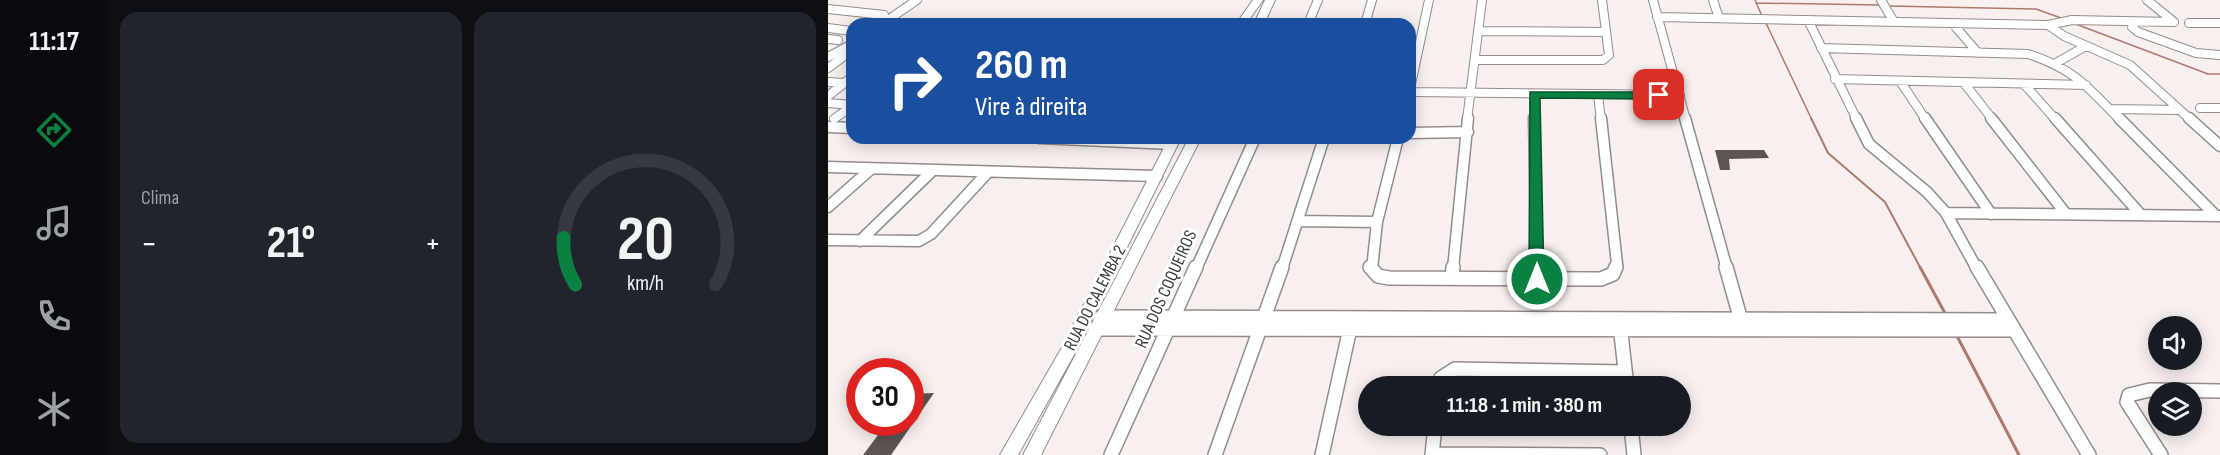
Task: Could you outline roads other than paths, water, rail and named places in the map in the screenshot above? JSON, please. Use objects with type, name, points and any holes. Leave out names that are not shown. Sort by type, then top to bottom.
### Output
[{"type":"main road","points":[[1245,18],[1258,0]]},
{"type":"main road","points":[[1262,18],[1270,0]]},
{"type":"main road","name":"RUA DO CALEMBA 2","points":[[1009,455],[1067,353],[1173,144]]},
{"type":"main road","name":"RUA DO CALEMBA 2","points":[[1032,455],[1192,144]]},
{"type":"street","points":[[900,0],[906,1]]},
{"type":"street","points":[[891,18],[917,0]]},
{"type":"street","points":[[1310,18],[1318,0]]},
{"type":"street","points":[[1367,18],[1372,0]]},
{"type":"street","points":[[1416,62],[1429,0]]},
{"type":"street","points":[[1452,278],[1470,93],[1480,31],[1482,0]]},
{"type":"street","points":[[1475,60],[1603,60],[1609,55],[1602,0]]},
{"type":"street","points":[[1653,0],[1742,325]]},
{"type":"street","points":[[1713,0],[1719,18]]},
{"type":"street","points":[[1658,16],[1953,24],[2048,25],[2072,20],[2174,22],[2147,0]]},
{"type":"street","points":[[1883,3],[1894,22]]},
{"type":"street","points":[[828,9],[884,15]]},
{"type":"street","points":[[1808,20],[1835,79],[1869,144],[1927,192],[1946,213],[2009,325],[2089,455]]},
{"type":"street","points":[[2189,23],[2220,23]]},
{"type":"street","points":[[1953,24],[1978,53]]},
{"type":"street","points":[[2048,25],[2064,36],[2125,62],[2220,146]]},
{"type":"street","points":[[2132,27],[2138,32],[2196,53],[2220,55]]},
{"type":"street","points":[[828,28],[846,30]]},
{"type":"street","points":[[1480,31],[1605,32]]},
{"type":"street","points":[[828,39],[838,40]]},
{"type":"street","points":[[2056,63],[2086,46]]},
{"type":"street","points":[[828,57],[846,47]]},
{"type":"street","points":[[1821,48],[2028,54],[2056,63],[2075,74],[2218,216]]},
{"type":"street","points":[[828,68],[846,55]]},
{"type":"street","points":[[1835,79],[2086,85]]},
{"type":"street","points":[[1900,81],[1991,214]]},
{"type":"street","points":[[828,82],[844,83]]},
{"type":"street","points":[[828,96],[844,83]]},
{"type":"street","points":[[1964,83],[2066,214]]},
{"type":"street","points":[[2024,84],[2141,215]]},
{"type":"street","points":[[1416,91],[1598,96],[1680,95]]},
{"type":"street","points":[[1534,94],[1537,279]]},
{"type":"street","points":[[1396,144],[1377,222],[1370,267],[1375,274],[1389,278],[1600,279],[1610,277],[1617,268],[1598,96]]},
{"type":"street","points":[[828,103],[846,105]]},
{"type":"street","points":[[2200,108],[2220,108]]},
{"type":"street","points":[[2110,110],[2179,110]]},
{"type":"street","points":[[831,123],[846,111]]},
{"type":"street","points":[[831,123],[846,127]]},
{"type":"street","points":[[1416,133],[1468,132]]},
{"type":"street","name":"RUA DOS COQUEIROS","points":[[1111,455],[1252,144]]},
{"type":"street","points":[[1215,455],[1299,221],[1322,144]]},
{"type":"street","points":[[828,168],[1157,176]]},
{"type":"street","points":[[828,207],[871,169]]},
{"type":"street","points":[[860,241],[932,171]]},
{"type":"street","points":[[828,240],[914,243],[924,239],[988,172]]},
{"type":"street","points":[[1946,213],[2218,216]]},
{"type":"street","points":[[1299,221],[1377,222]]},
{"type":"street","points":[[1098,323],[2009,325]]},
{"type":"street","points":[[1322,455],[1351,323]]},
{"type":"street","points":[[1620,325],[1626,376]]},
{"type":"street","points":[[1444,376],[1455,369],[1625,372]]},
{"type":"street","points":[[2162,455],[2133,413],[2127,402],[2129,395],[2150,390],[2220,392]]},
{"type":"street","points":[[1434,436],[1432,454],[1600,455]]},
{"type":"street","points":[[1632,436],[1634,455]]},
{"type":"waterway","points":[[1756,3],[1880,5]]},
{"type":"waterway","points":[[1756,3],[1762,16]]},
{"type":"waterway","points":[[1889,6],[2036,9],[2061,18]]},
{"type":"waterway","points":[[1765,21],[1812,120]]},
{"type":"waterway","points":[[2073,23],[2208,74],[2220,74]]},
{"type":"waterway","points":[[1811,118],[1828,153],[1885,202],[1921,269]]},
{"type":"waterway","points":[[1920,267],[1946,315]]},
{"type":"waterway","points":[[1957,336],[2019,455]]}]
